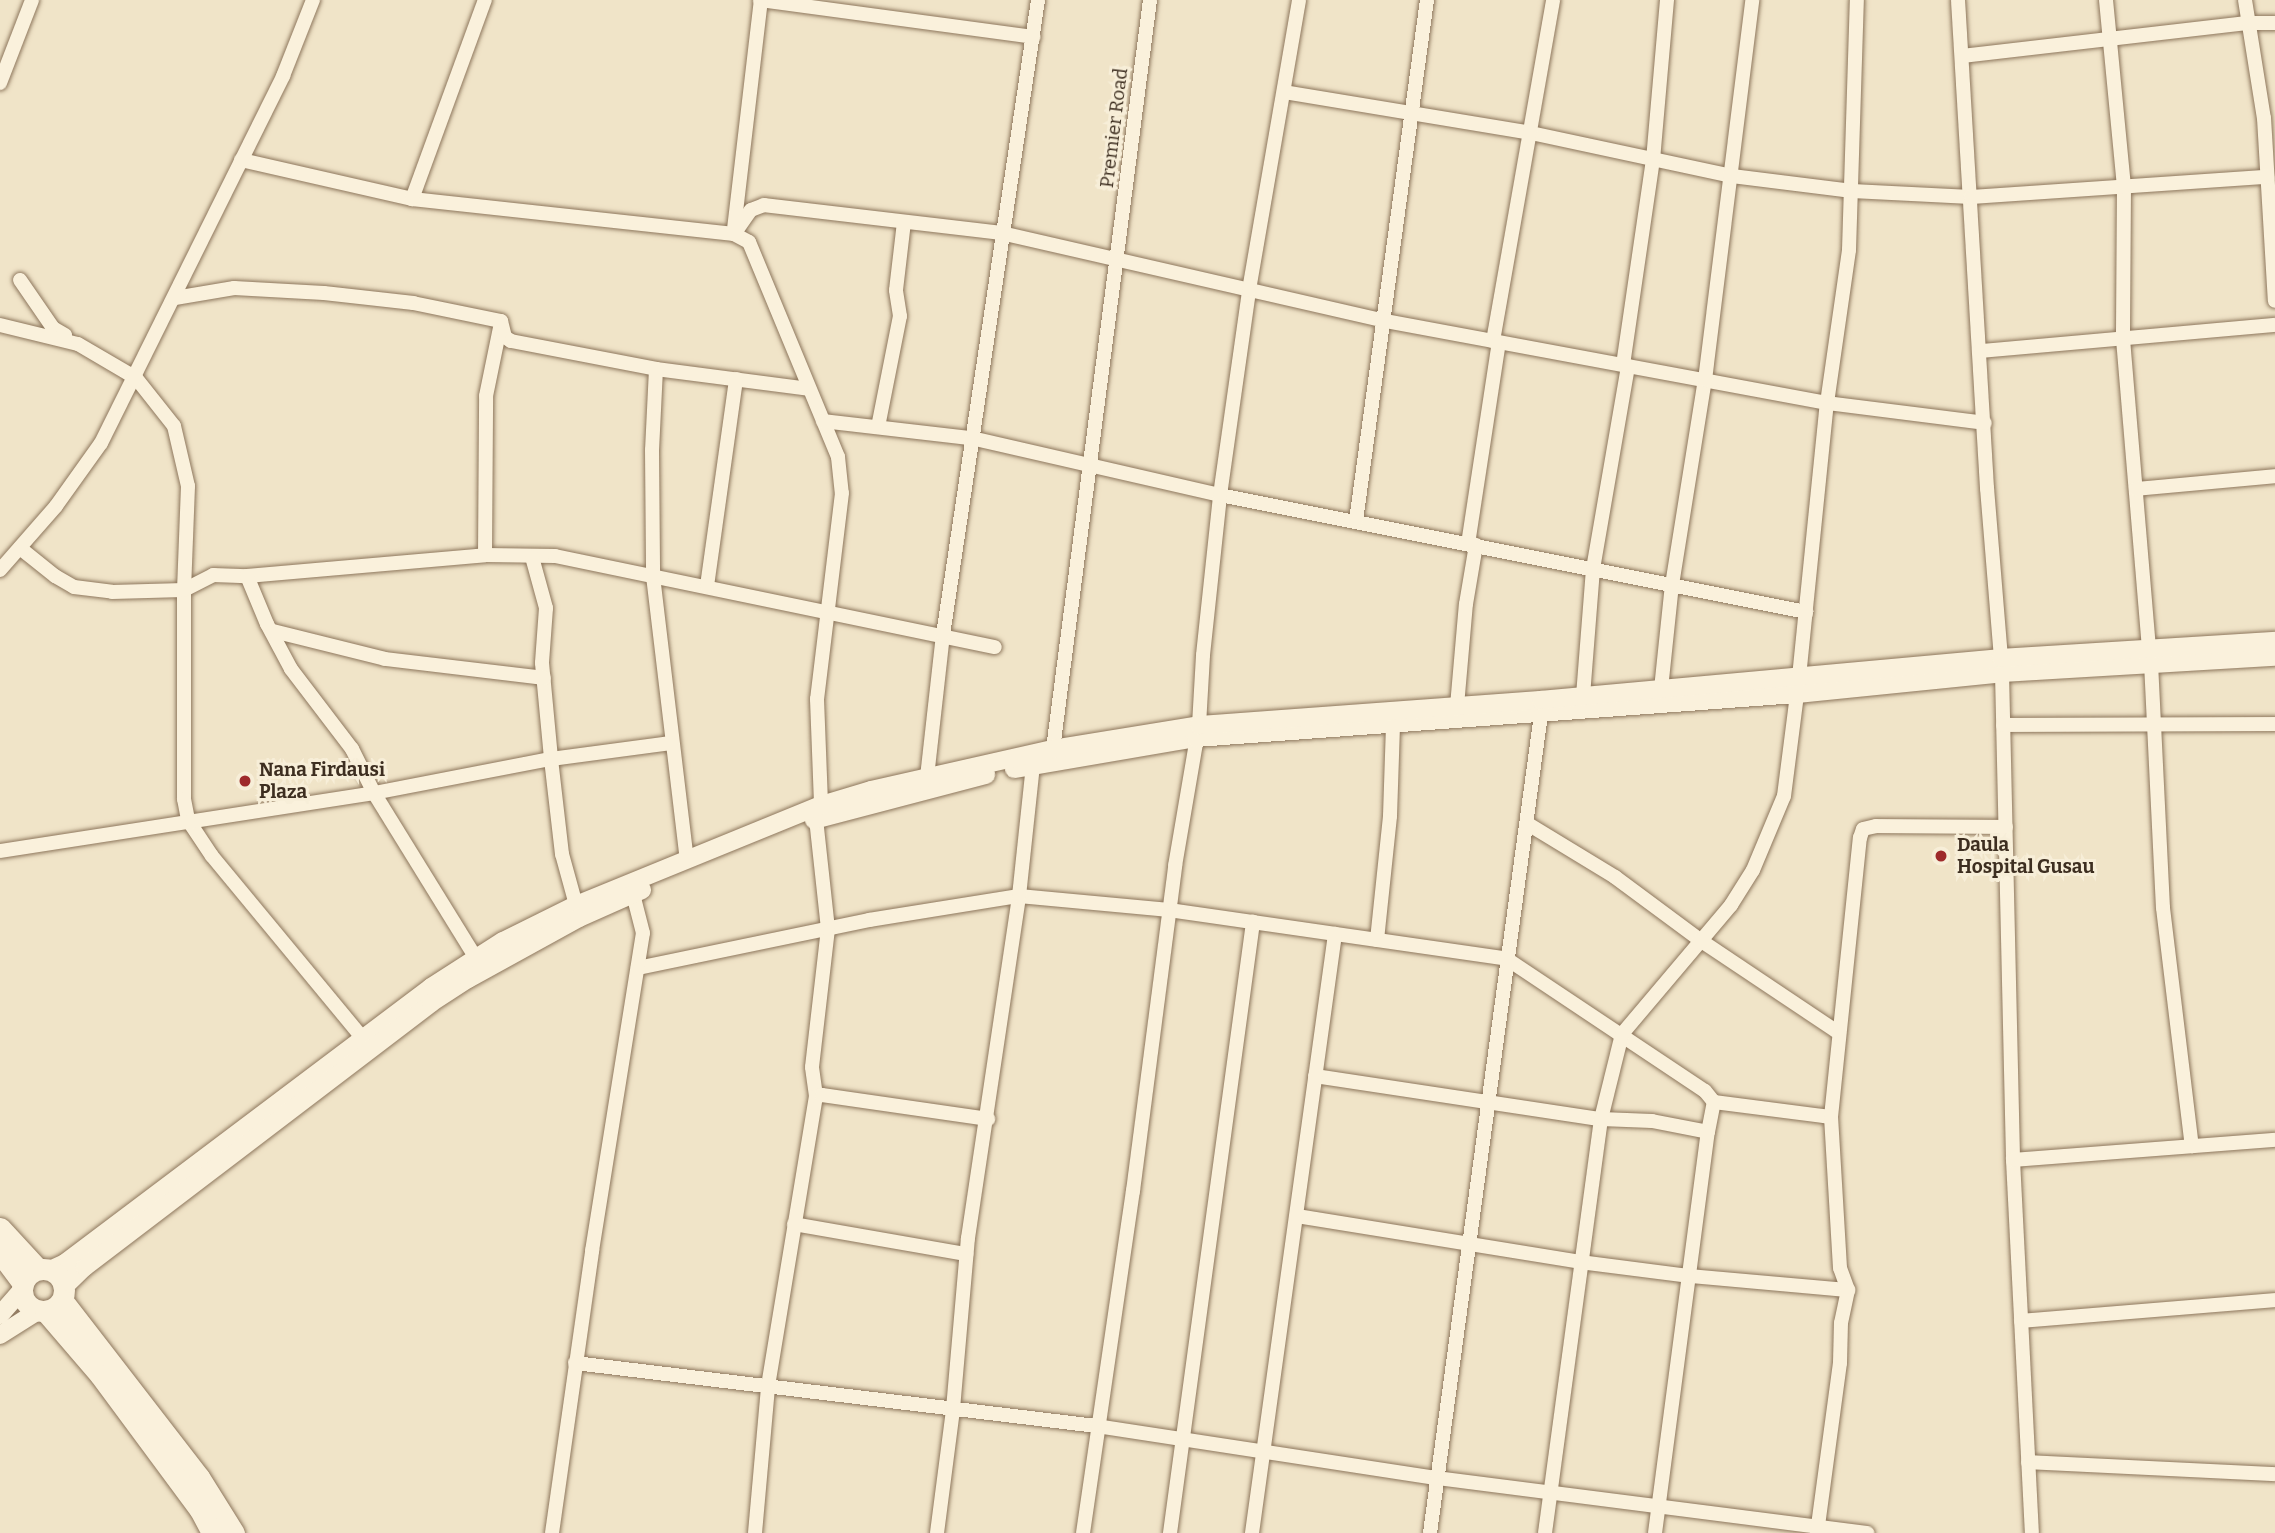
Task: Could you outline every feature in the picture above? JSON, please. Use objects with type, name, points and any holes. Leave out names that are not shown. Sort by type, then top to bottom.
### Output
[{"type":"main road","points":[[0,1228],[33,1278],[26,1303],[52,1302]]},
{"type":"main road","points":[[0,1253],[33,1278],[58,1275],[52,1302],[100,1375],[200,1510],[212,1533]]},
{"type":"main road","points":[[52,1302],[198,1477],[234,1533]]},
{"type":"street","points":[[0,83],[32,0]]},
{"type":"street","points":[[0,570],[56,506],[101,443],[136,378],[283,76],[313,0]]},
{"type":"street","points":[[412,199],[485,0]]},
{"type":"street","points":[[734,234],[761,0],[866,6],[1034,37]]},
{"type":"street","points":[[927,777],[943,635],[971,438],[1038,0]]},
{"type":"street","name":"Premier Road","points":[[1052,748],[1150,0]]},
{"type":"street","points":[[1083,1533],[1096,1426],[1133,1191],[1169,910],[1197,731],[1220,495],[1249,290],[1299,0]]},
{"type":"street","points":[[1356,521],[1427,0]]},
{"type":"street","points":[[1457,706],[1472,545],[1496,342],[1553,0]]},
{"type":"street","points":[[1583,696],[1593,569],[1653,160],[1667,0]]},
{"type":"street","points":[[1661,689],[1672,585],[1705,380],[1732,176],[1752,0]]},
{"type":"street","points":[[1545,1533],[1601,1119],[1622,1034],[1731,905],[1772,828],[1784,796],[1827,403],[1849,250],[1857,0]]},
{"type":"street","points":[[1958,0],[2002,666],[2013,1160],[2032,1533]]},
{"type":"street","points":[[2106,0],[2124,187],[2123,339],[2155,724],[2163,908],[2192,1146]]},
{"type":"street","points":[[2245,0],[2264,118],[2275,301]]},
{"type":"street","points":[[1962,55],[2249,23],[2275,23]]},
{"type":"street","points":[[1283,92],[1412,116],[1531,134],[1732,176],[1852,191],[1971,197],[2267,177]]},
{"type":"street","points":[[241,160],[412,199],[734,234],[749,242],[838,457],[842,493],[817,699],[819,812],[828,929],[812,1068],[816,1097],[768,1386],[755,1533]]},
{"type":"street","points":[[734,234],[751,210],[764,205],[1001,233],[1385,321],[1827,403],[1985,423]]},
{"type":"street","points":[[878,427],[900,316],[896,290],[904,222]]},
{"type":"street","points":[[20,279],[53,328],[136,378],[174,426],[182,451],[188,486],[184,590],[184,799],[188,820],[212,856],[362,1037]]},
{"type":"street","points":[[175,298],[234,288],[324,293],[413,303],[501,321]]},
{"type":"street","points":[[501,321],[505,337],[511,341],[656,369],[809,389]]},
{"type":"street","points":[[485,555],[485,396],[501,321]]},
{"type":"street","points":[[0,324],[78,344]]},
{"type":"street","points":[[1981,351],[2275,325]]},
{"type":"street","points":[[656,369],[652,450],[653,576],[687,859]]},
{"type":"street","points":[[707,586],[736,379]]},
{"type":"street","points":[[822,421],[971,438],[1220,495],[1806,612]]},
{"type":"street","points":[[2136,489],[2275,476]]},
{"type":"street","points":[[20,548],[55,576],[74,587],[112,592],[184,590],[213,575],[247,576],[485,555],[568,558],[995,647]]},
{"type":"street","points":[[532,558],[546,608],[544,678],[551,759],[562,854],[576,905]]},
{"type":"street","points":[[247,576],[291,669],[352,749],[374,793],[476,958]]},
{"type":"street","points":[[273,631],[386,659],[544,678]]},
{"type":"street","points":[[0,1335],[52,1302],[85,1267],[431,1003],[579,918],[819,812],[1197,731],[1393,724],[1541,714],[1798,685],[2002,666],[2150,656],[2275,641]]},
{"type":"street","points":[[2150,656],[2275,657]]},
{"type":"street","points":[[0,1315],[33,1278],[65,1263],[362,1037],[476,958],[576,905],[687,859],[819,812],[927,777],[1052,748],[1457,706],[1661,689],[1798,685]]},
{"type":"street","points":[[1430,1533],[1541,714]]},
{"type":"street","points":[[1377,940],[1390,816],[1393,724]]},
{"type":"street","points":[[2003,726],[2275,724]]},
{"type":"street","points":[[0,851],[374,793],[551,759],[671,743]]},
{"type":"street","points":[[937,1533],[953,1409],[966,1254],[1019,896],[1033,765]]},
{"type":"street","points":[[1528,824],[1615,877],[1700,940],[1839,1033]]},
{"type":"street","points":[[1817,1530],[1838,1376],[1841,1323],[1848,1290],[1840,1268],[1834,1205],[1831,1117],[1863,829],[1876,825],[2006,827]]},
{"type":"street","points":[[552,1533],[575,1363],[643,933],[633,894]]},
{"type":"street","points":[[638,968],[828,929],[1019,896],[1169,910],[1507,959],[1705,1091],[1714,1102],[1831,1117]]},
{"type":"street","points":[[1170,1533],[1253,922]]},
{"type":"street","points":[[1252,1533],[1335,934]]},
{"type":"street","points":[[1315,1076],[1601,1119],[1652,1121],[1708,1132]]},
{"type":"street","points":[[816,1097],[822,1095],[988,1119]]},
{"type":"street","points":[[1655,1533],[1714,1102]]},
{"type":"street","points":[[2013,1160],[2275,1140]]},
{"type":"street","points":[[1297,1216],[1580,1262],[1689,1276],[1848,1290]]},
{"type":"street","points":[[794,1224],[966,1254]]},
{"type":"street","points":[[2021,1321],[2275,1300]]},
{"type":"street","points":[[575,1363],[1096,1426],[1437,1478],[1817,1530],[1868,1533]]},
{"type":"street","points":[[2028,1462],[2275,1474]]},
{"type":"place","name":"Nana Firdausi Plaza","points":[[245,781]]},
{"type":"place","name":"Daula Hospital Gusau","points":[[1941,856]]}]
